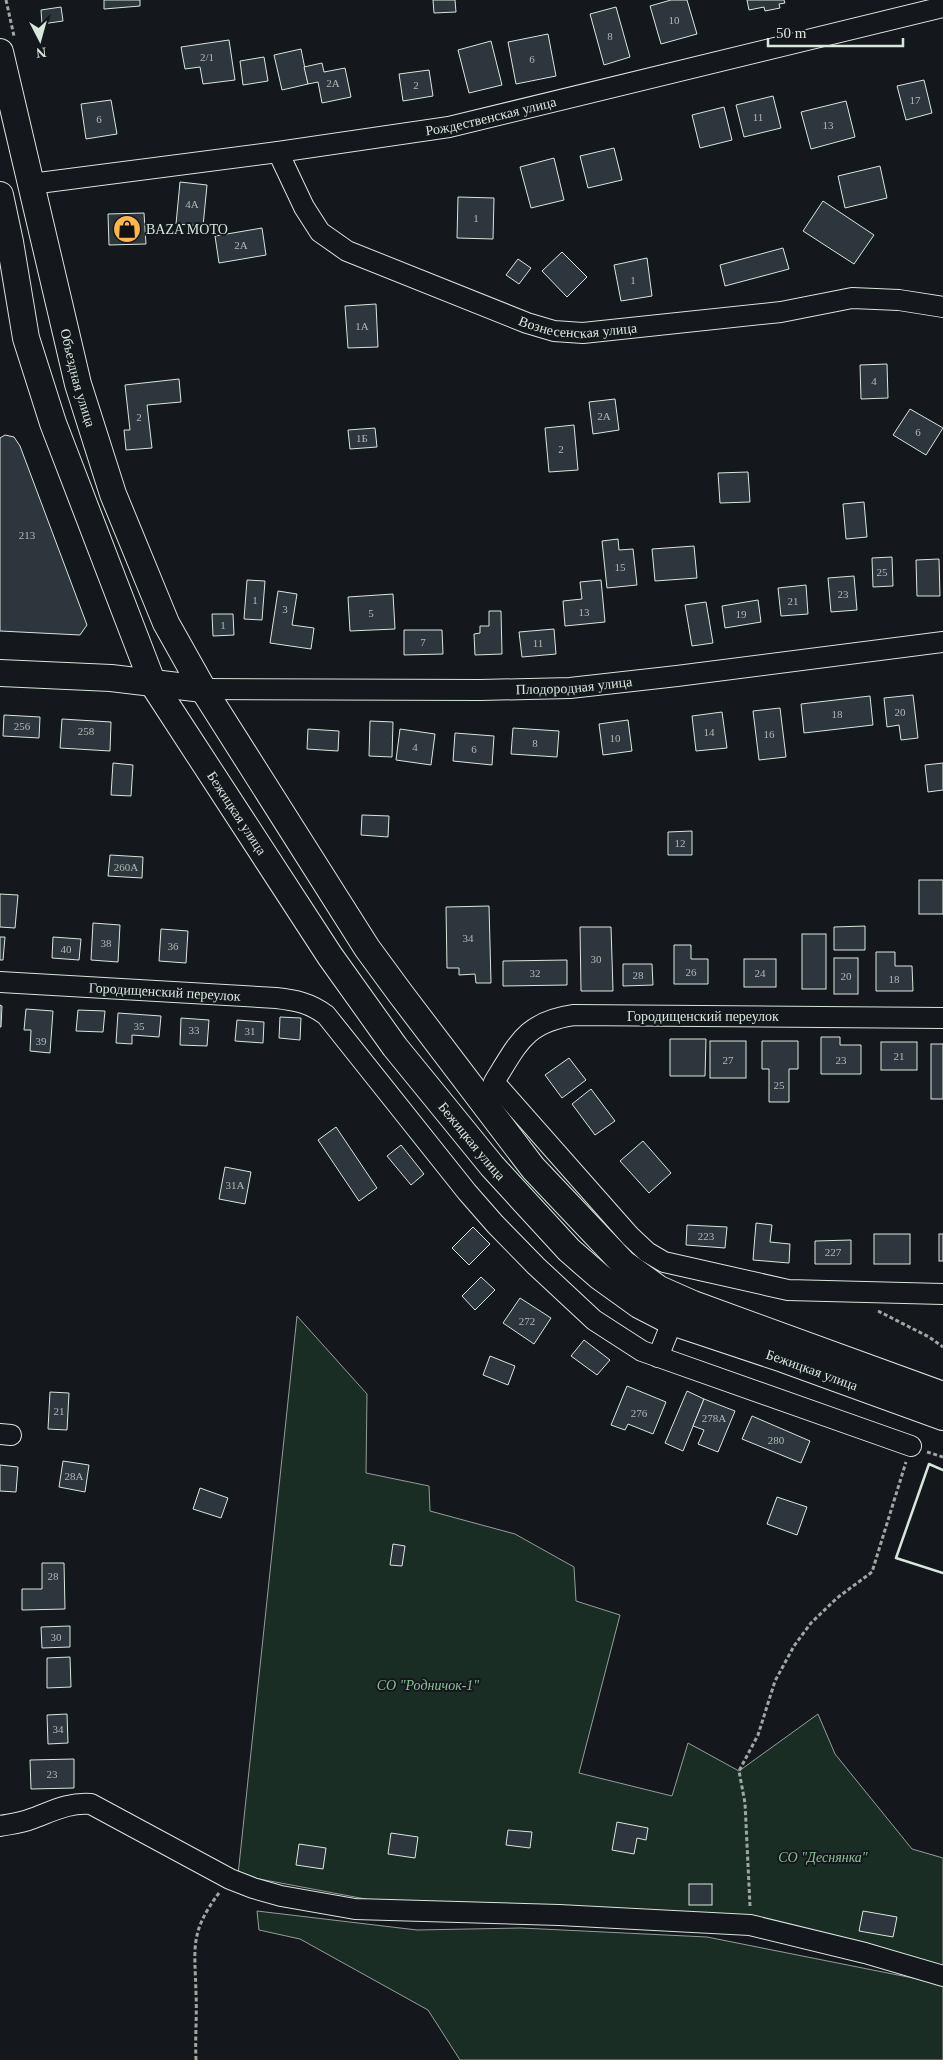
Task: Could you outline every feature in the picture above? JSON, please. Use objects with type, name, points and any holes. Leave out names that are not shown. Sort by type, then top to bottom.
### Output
[{"type":"main road","name":"Объездная улица","points":[[0,52],[78,384],[101,459],[159,610],[203,689]]},
{"type":"main road","points":[[0,195],[5,243],[26,338],[53,423],[153,684]]},
{"type":"main road","points":[[0,673],[111,678],[203,689]]},
{"type":"main road","name":"Бежицкая улица","points":[[153,684],[330,956],[395,1047],[454,1121],[569,1250],[600,1277],[639,1305],[672,1322],[783,1359],[943,1417]]},
{"type":"main road","name":"Бежицкая улица","points":[[203,689],[367,948],[534,1168],[623,1263],[659,1289],[692,1304],[943,1394]]},
{"type":"street","name":"Рождественская улица","points":[[31,184],[278,152],[449,127],[943,7]]},
{"type":"street","name":"Вознесенская улица","points":[[278,152],[304,207],[320,232],[347,251],[528,323],[554,331],[583,332],[781,312],[852,298],[899,300],[943,307]]},
{"type":"street","name":"Плодородная улица","points":[[203,689],[480,690],[570,688],[943,642]]},
{"type":"street","name":"Городищенский переулок","points":[[0,982],[276,998],[298,1001],[316,1007],[326,1015],[467,1192],[536,1266],[594,1320],[630,1345],[658,1357]]},
{"type":"street","name":"Городищенский переулок","points":[[856,1292],[788,1290],[664,1262],[647,1252],[630,1236],[494,1082],[519,1043],[537,1025],[556,1017],[584,1015],[943,1018]]},
{"type":"street","points":[[856,1292],[943,1294]]},
{"type":"street","points":[[672,1322],[658,1357],[911,1446]]},
{"type":"street","points":[[0,1826],[25,1821],[58,1808],[81,1803],[91,1804],[230,1878],[253,1888],[281,1896],[355,1909],[559,1915],[750,1925],[865,1953],[943,1976]]},
{"type":"path","points":[[856,1292],[868,1307],[929,1337],[943,1347]]},
{"type":"path","points":[[750,1925],[748,1843],[745,1804],[739,1771],[758,1735],[775,1681],[794,1646],[811,1623],[837,1598],[872,1572],[911,1446]]},
{"type":"path","points":[[196,2060],[194,1952],[198,1928],[206,1910],[230,1878]]},
{"type":"green space","name":"СО \"Родничок-1\"","points":[[297,1316],[367,1394],[366,1473],[429,1486],[430,1511],[515,1534],[574,1567],[576,1601],[620,1615],[579,1773],[672,1796],[688,1743],[739,1771],[818,1714],[835,1754],[912,1849],[943,1858],[943,1968],[750,1916],[408,1907],[238,1875]]},
{"type":"green space","points":[[257,1911],[417,1930],[521,1928],[707,1937],[943,1984],[943,2060],[460,2060],[428,2010],[300,1939],[259,1930]]},
{"type":"building","points":[[104,0],[140,0],[140,6],[104,9]]},
{"type":"building","points":[[433,0],[455,0],[456,12],[434,13]]},
{"type":"building","points":[[671,0],[687,0],[697,34],[661,44],[650,6]]},
{"type":"building","points":[[747,0],[784,0],[785,3],[779,4],[780,8],[765,11],[764,7],[749,10]]},
{"type":"building","points":[[61,7],[63,21],[42,24],[41,10]]},
{"type":"building","points":[[616,7],[630,57],[604,65],[590,14]]},
{"type":"building","points":[[548,34],[556,76],[516,84],[508,42]]},
{"type":"building","points":[[229,40],[235,80],[203,84],[200,67],[185,69],[181,47]]},
{"type":"building","points":[[491,41],[502,85],[469,93],[458,50]]},
{"type":"building","points":[[301,49],[308,84],[282,90],[274,55]]},
{"type":"building","points":[[264,57],[268,81],[243,85],[240,61]]},
{"type":"building","points":[[322,63],[324,72],[345,68],[351,97],[322,103],[318,82],[308,84],[304,67]]},
{"type":"building","points":[[429,70],[433,96],[403,101],[399,74]]},
{"type":"building","points":[[924,80],[932,113],[906,120],[897,86]]},
{"type":"building","points":[[773,96],[781,128],[744,137],[736,105]]},
{"type":"building","points":[[111,100],[117,134],[86,139],[81,104]]},
{"type":"building","points":[[846,101],[855,137],[811,149],[801,112]]},
{"type":"building","points":[[724,107],[732,140],[700,148],[692,115]]},
{"type":"building","points":[[614,148],[622,180],[588,188],[580,156]]},
{"type":"building","points":[[554,158],[564,200],[531,208],[520,167]]},
{"type":"building","points":[[880,166],[887,198],[845,208],[838,176]]},
{"type":"building","points":[[180,182],[207,185],[203,226],[176,224]]},
{"type":"building","points":[[458,197],[494,198],[493,239],[457,238]]},
{"type":"building","points":[[823,201],[874,235],[854,264],[803,231]]},
{"type":"building","name":"BAZA MOTO","points":[[144,213],[146,244],[109,245],[108,214]]},
{"type":"building","points":[[262,228],[266,255],[219,263],[215,236]]},
{"type":"building","points":[[783,248],[789,269],[725,286],[720,265]]},
{"type":"building","points":[[562,252],[587,277],[567,297],[542,271]]},
{"type":"building","points":[[647,258],[652,296],[621,301],[614,265]]},
{"type":"building","points":[[518,259],[531,268],[519,284],[506,275]]},
{"type":"building","points":[[376,304],[378,347],[348,348],[345,306]]},
{"type":"building","points":[[887,364],[888,398],[861,399],[860,365]]},
{"type":"building","points":[[179,379],[181,402],[147,405],[152,448],[126,450],[124,430],[130,430],[125,385]]},
{"type":"building","points":[[615,399],[619,430],[593,434],[589,402]]},
{"type":"building","points":[[910,409],[943,428],[926,455],[893,435]]},
{"type":"building","points":[[574,425],[578,470],[549,472],[545,428]]},
{"type":"building","points":[[375,428],[377,447],[350,449],[348,430]]},
{"type":"building","points":[[5,435],[14,437],[20,446],[87,625],[80,635],[0,631],[0,438]]},
{"type":"building","points":[[748,472],[750,502],[720,503],[718,473]]},
{"type":"building","points":[[864,502],[867,537],[846,539],[843,504]]},
{"type":"building","points":[[618,539],[619,550],[633,549],[637,585],[607,588],[602,541]]},
{"type":"building","points":[[694,546],[697,578],[655,581],[652,549]]},
{"type":"building","points":[[892,557],[893,586],[873,587],[872,558]]},
{"type":"building","points":[[939,559],[940,596],[917,596],[916,560]]},
{"type":"building","points":[[854,576],[857,610],[831,612],[828,578]]},
{"type":"building","points":[[247,580],[265,581],[262,620],[244,619]]},
{"type":"building","points":[[601,580],[605,622],[565,626],[563,601],[582,599],[580,582]]},
{"type":"building","points":[[806,585],[808,614],[781,616],[778,588]]},
{"type":"building","points":[[278,591],[297,594],[292,625],[314,628],[311,649],[270,643]]},
{"type":"building","points":[[393,594],[395,629],[350,631],[348,597]]},
{"type":"building","points":[[758,600],[761,622],[725,628],[722,606]]},
{"type":"building","points":[[706,602],[713,643],[692,646],[685,605]]},
{"type":"building","points":[[489,611],[501,611],[502,654],[475,655],[474,634],[480,633],[480,626],[489,626]]},
{"type":"building","points":[[212,614],[233,614],[234,635],[213,636]]},
{"type":"building","points":[[554,629],[556,654],[522,657],[519,632]]},
{"type":"building","points":[[404,630],[442,630],[443,654],[404,655]]},
{"type":"building","points":[[913,695],[918,738],[901,740],[899,725],[887,727],[884,698]]},
{"type":"building","points":[[870,696],[873,725],[804,733],[801,704]]},
{"type":"building","points":[[780,708],[786,757],[759,760],[753,711]]},
{"type":"building","points":[[722,712],[727,748],[696,751],[692,716]]},
{"type":"building","points":[[4,715],[40,717],[39,738],[3,736]]},
{"type":"building","points":[[62,719],[111,722],[110,751],[60,748]]},
{"type":"building","points":[[628,720],[632,751],[603,755],[599,724]]},
{"type":"building","points":[[370,721],[393,722],[392,757],[369,756]]},
{"type":"building","points":[[513,728],[559,731],[557,757],[511,754]]},
{"type":"building","points":[[308,729],[339,731],[338,751],[307,749]]},
{"type":"building","points":[[400,729],[435,734],[431,765],[396,760]]},
{"type":"building","points":[[455,733],[494,736],[492,765],[453,761]]},
{"type":"building","points":[[113,763],[133,765],[131,796],[111,795]]},
{"type":"building","points":[[943,763],[943,790],[928,792],[925,765]]},
{"type":"building","points":[[362,815],[389,816],[388,837],[361,835]]},
{"type":"building","points":[[692,831],[692,855],[668,855],[668,832]]},
{"type":"building","points":[[110,855],[143,857],[142,878],[108,876]]},
{"type":"building","points":[[919,880],[943,880],[943,914],[919,914]]},
{"type":"building","points":[[0,894],[18,895],[15,928],[0,927]]},
{"type":"building","points":[[489,906],[491,983],[476,983],[475,974],[459,975],[459,968],[447,968],[446,907]]},
{"type":"building","points":[[93,923],[120,925],[118,962],[91,960]]},
{"type":"building","points":[[865,926],[865,950],[834,950],[834,927]]},
{"type":"building","points":[[580,927],[611,927],[613,991],[581,991]]},
{"type":"building","points":[[161,929],[188,931],[186,963],[159,961]]},
{"type":"building","points":[[802,934],[826,934],[826,989],[802,989]]},
{"type":"building","points":[[0,937],[5,937],[3,960],[0,960]]},
{"type":"building","points":[[53,937],[81,939],[79,960],[52,958]]},
{"type":"building","points":[[674,945],[691,945],[691,959],[708,959],[708,984],[674,984]]},
{"type":"building","points":[[876,952],[895,952],[895,966],[912,966],[913,991],[876,991]]},
{"type":"building","points":[[834,958],[858,958],[858,994],[834,994]]},
{"type":"building","points":[[744,959],[776,959],[776,987],[744,987]]},
{"type":"building","points":[[567,960],[567,985],[503,986],[503,961]]},
{"type":"building","points":[[623,964],[652,964],[653,985],[623,986]]},
{"type":"building","points":[[0,1005],[2,1006],[1,1027],[0,1027]]},
{"type":"building","points":[[26,1009],[53,1011],[50,1053],[30,1051],[31,1030],[24,1030]]},
{"type":"building","points":[[78,1010],[105,1011],[103,1032],[76,1031]]},
{"type":"building","points":[[118,1013],[161,1016],[159,1037],[132,1035],[132,1044],[116,1043]]},
{"type":"building","points":[[280,1017],[301,1018],[300,1040],[279,1038]]},
{"type":"building","points":[[181,1018],[209,1020],[207,1046],[180,1045]]},
{"type":"building","points":[[237,1020],[264,1022],[263,1043],[235,1041]]},
{"type":"building","points":[[821,1037],[840,1037],[840,1045],[861,1045],[861,1074],[821,1074]]},
{"type":"building","points":[[670,1039],[706,1039],[705,1076],[670,1076]]},
{"type":"building","points":[[710,1041],[746,1041],[746,1078],[710,1078]]},
{"type":"building","points":[[762,1041],[798,1041],[798,1069],[789,1069],[789,1102],[769,1102],[769,1069],[762,1069]]},
{"type":"building","points":[[881,1042],[917,1042],[917,1070],[881,1070]]},
{"type":"building","points":[[931,1044],[943,1044],[943,1099],[931,1099]]},
{"type":"building","points":[[569,1058],[586,1080],[562,1098],[545,1075]]},
{"type":"building","points":[[591,1089],[615,1121],[595,1135],[572,1104]]},
{"type":"building","points":[[336,1127],[377,1188],[359,1201],[318,1140]]},
{"type":"building","points":[[643,1141],[671,1173],[649,1193],[620,1161]]},
{"type":"building","points":[[401,1145],[424,1174],[411,1185],[387,1156]]},
{"type":"building","points":[[225,1167],[251,1172],[245,1204],[219,1199]]},
{"type":"building","points":[[756,1223],[772,1225],[770,1242],[790,1244],[789,1263],[753,1260]]},
{"type":"building","points":[[687,1225],[727,1227],[725,1248],[686,1245]]},
{"type":"building","points":[[473,1227],[490,1244],[469,1265],[452,1248]]},
{"type":"building","points":[[874,1234],[910,1234],[910,1264],[874,1264]]},
{"type":"building","points":[[939,1234],[943,1234],[943,1261],[939,1261]]},
{"type":"building","points":[[851,1240],[851,1264],[815,1264],[815,1241]]},
{"type":"building","points":[[481,1277],[495,1290],[475,1310],[462,1296]]},
{"type":"building","points":[[520,1298],[551,1318],[534,1344],[503,1323]]},
{"type":"building","points":[[584,1340],[610,1360],[597,1375],[571,1356]]},
{"type":"building","points":[[490,1356],[515,1366],[508,1385],[483,1375]]},
{"type":"building","points":[[627,1386],[666,1402],[653,1434],[628,1424],[625,1430],[611,1425]]},
{"type":"building","points":[[687,1391],[704,1399],[683,1451],[665,1443]]},
{"type":"building","points":[[50,1392],[69,1393],[67,1430],[48,1429]]},
{"type":"building","points":[[704,1399],[735,1411],[718,1452],[698,1444],[704,1430],[693,1426]]},
{"type":"building","points":[[752,1416],[810,1441],[801,1463],[742,1439]]},
{"type":"building","points":[[63,1461],[89,1465],[85,1492],[59,1487]]},
{"type":"building","points":[[0,1465],[18,1467],[16,1492],[0,1491]]},
{"type":"building","points":[[200,1488],[228,1498],[221,1518],[193,1509]]},
{"type":"building","points":[[777,1497],[807,1507],[797,1535],[767,1524]]},
{"type":"building","points":[[393,1544],[405,1546],[402,1566],[390,1565]]},
{"type":"building","points":[[42,1563],[64,1563],[65,1609],[22,1610],[22,1589],[42,1589]]},
{"type":"building","points":[[70,1626],[70,1647],[42,1648],[41,1627]]},
{"type":"building","points":[[70,1657],[71,1687],[47,1688],[47,1658]]},
{"type":"building","points":[[67,1714],[68,1743],[48,1744],[47,1715]]},
{"type":"building","points":[[74,1759],[74,1788],[31,1789],[30,1760]]},
{"type":"building","points":[[617,1822],[648,1828],[646,1840],[637,1838],[634,1854],[612,1850]]},
{"type":"building","points":[[508,1830],[532,1832],[530,1848],[506,1845]]},
{"type":"building","points":[[391,1833],[418,1837],[415,1858],[388,1854]]},
{"type":"building","points":[[299,1844],[326,1848],[323,1869],[296,1865]]},
{"type":"building","points":[[689,1884],[712,1884],[712,1905],[689,1905]]},
{"type":"building","points":[[863,1911],[897,1917],[893,1937],[859,1931]]},
{"type":"wall","points":[[943,1470],[929,1464],[896,1558],[943,1573]]},
{"type":"place","name":"BAZA MOTO","points":[[127,229]]},
{"type":"park label","name":"СО \"Деснянка\"","points":[[823,1857]]}]
